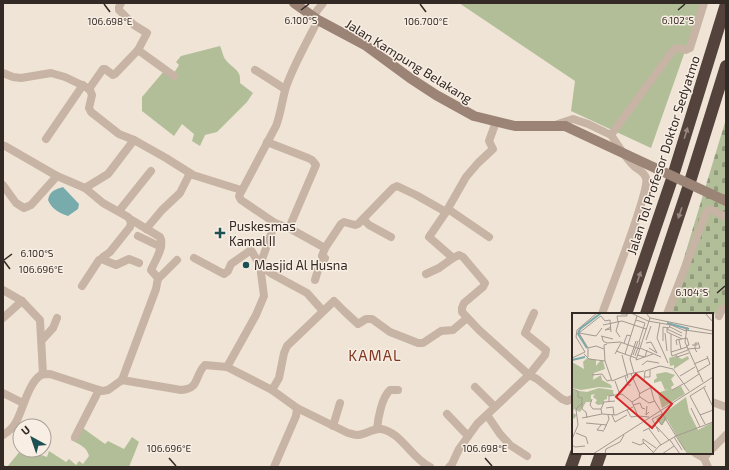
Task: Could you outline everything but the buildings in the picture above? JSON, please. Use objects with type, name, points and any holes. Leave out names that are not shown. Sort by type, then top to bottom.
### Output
[{"type":"highway","name":"Jalan Tol Profesor Doktor Sedyatmo","points":[[626,313],[672,179],[726,4]]},
{"type":"highway","points":[[646,313],[688,188],[726,66]]},
{"type":"highway","points":[[571,467],[576,454]]},
{"type":"highway","points":[[596,467],[601,454]]},
{"type":"street","points":[[46,139],[86,87],[103,69],[113,75],[115,74],[138,50],[147,33],[134,25],[120,10],[121,3]]},
{"type":"street","name":"Jalan Kampung Belakang","points":[[294,3],[316,18],[365,45],[410,78],[458,108],[474,116],[515,126],[565,126],[726,201]]},
{"type":"street","points":[[323,3],[285,89],[280,115],[276,126],[239,196],[241,200],[275,223],[289,228],[325,248]]},
{"type":"street","points":[[611,135],[674,50],[678,48],[686,50],[689,49],[704,3]]},
{"type":"street","points":[[138,50],[174,76]]},
{"type":"street","points":[[255,70],[285,89]]},
{"type":"street","points":[[3,72],[13,77],[20,78],[42,74],[56,74],[86,87],[92,95],[89,108],[91,112],[119,134],[134,140],[190,173],[201,178],[241,190]]},
{"type":"street","points":[[554,126],[573,119],[588,124],[611,135],[627,158],[646,177],[640,208],[602,313]]},
{"type":"street","points":[[453,258],[429,237],[447,211],[466,177],[493,149],[489,141],[496,122]]},
{"type":"street","points":[[85,188],[108,174],[134,140]]},
{"type":"street","points":[[267,142],[308,158],[316,165],[289,228]]},
{"type":"street","points":[[5,146],[57,176],[85,188],[103,202],[161,237],[161,247],[151,270],[158,279]]},
{"type":"street","points":[[119,212],[151,171]]},
{"type":"street","points":[[146,229],[162,210],[180,193],[190,173]]},
{"type":"street","points":[[3,185],[16,203],[24,208],[31,205],[57,176]]},
{"type":"street","points":[[315,280],[324,258],[322,256],[325,248],[341,224],[345,222],[355,225],[393,188],[397,186],[447,211],[489,237]]},
{"type":"street","points":[[667,313],[706,213],[708,210],[712,210],[726,217]]},
{"type":"street","points":[[363,218],[369,225],[391,237]]},
{"type":"street","points":[[82,286],[99,260],[110,252],[130,227],[130,219]]},
{"type":"street","points":[[260,266],[275,223]]},
{"type":"street","points":[[138,236],[161,247]]},
{"type":"street","points":[[194,258],[224,274],[227,273],[231,264],[251,250],[260,266],[264,296],[256,315],[227,367]]},
{"type":"street","points":[[426,274],[439,268],[459,255],[463,257],[485,283],[483,287],[462,305],[462,312],[479,330],[529,375],[537,379],[562,399],[567,401],[572,400]]},
{"type":"street","points":[[103,258],[104,260],[116,265],[129,259],[139,263]]},
{"type":"street","points":[[3,435],[16,423],[23,403],[31,388],[43,374],[50,374],[102,391],[108,390],[122,380],[144,324],[158,279],[177,260]]},
{"type":"street","points":[[260,266],[307,293],[323,311]]},
{"type":"street","points":[[3,290],[22,301],[40,320],[43,374]]},
{"type":"street","points":[[3,318],[22,301]]},
{"type":"street","points":[[272,390],[278,378],[287,346],[334,301],[358,324],[366,319],[372,319],[390,332],[418,343],[423,343],[441,331],[453,330],[468,318]]},
{"type":"street","points":[[719,316],[722,309],[726,309]]},
{"type":"street","points":[[449,467],[459,449],[477,424],[529,375],[545,355],[546,350],[525,333],[534,313]]},
{"type":"street","points":[[42,340],[53,328],[57,318]]},
{"type":"street","points":[[122,380],[188,390],[192,388],[205,365],[227,367],[272,390],[297,408],[348,433],[357,435],[382,429],[394,435],[419,461],[430,467]]},
{"type":"street","points":[[475,387],[495,407]]},
{"type":"street","points":[[75,437],[99,390]]},
{"type":"street","points":[[377,429],[380,412],[387,393],[390,390],[398,390]]},
{"type":"street","points":[[3,393],[23,403]]},
{"type":"street","points":[[713,402],[726,407]]},
{"type":"street","points":[[333,426],[340,403]]},
{"type":"street","points":[[274,467],[296,416],[297,408]]},
{"type":"street","points":[[447,414],[468,436]]},
{"type":"street","points":[[486,416],[510,445],[527,456]]},
{"type":"street","points":[[713,448],[726,435]]},
{"type":"street","points":[[706,455],[708,467]]},
{"type":"green space","points":[[459,3],[702,3],[651,148],[571,111],[575,81]]},
{"type":"green space","points":[[220,46],[227,62],[238,72],[240,83],[253,93],[247,102],[217,132],[205,135],[200,146],[192,141],[194,134],[182,124],[174,136],[142,111],[142,97],[164,71],[172,76],[179,65],[176,62],[181,56]]},
{"type":"green space","points":[[726,119],[726,314],[719,311],[713,315],[713,313],[667,313]]},
{"type":"green space","points":[[80,426],[105,444],[108,441],[124,449],[132,437],[139,442],[129,467],[7,467],[14,458],[52,458],[52,453],[66,462],[69,459],[76,465],[79,461],[83,464],[89,456],[88,453],[82,446],[71,440]]},
{"type":"water","points":[[63,187],[79,204],[78,209],[68,216],[56,210],[48,200],[53,191]]},
{"type":"place","name":"Puskesmas Kamal II","points":[[220,233]]},
{"type":"place","name":"Masjid Al Husna","points":[[246,265]]},
{"type":"district","name":"KAMAL","points":[[375,356]]}]
